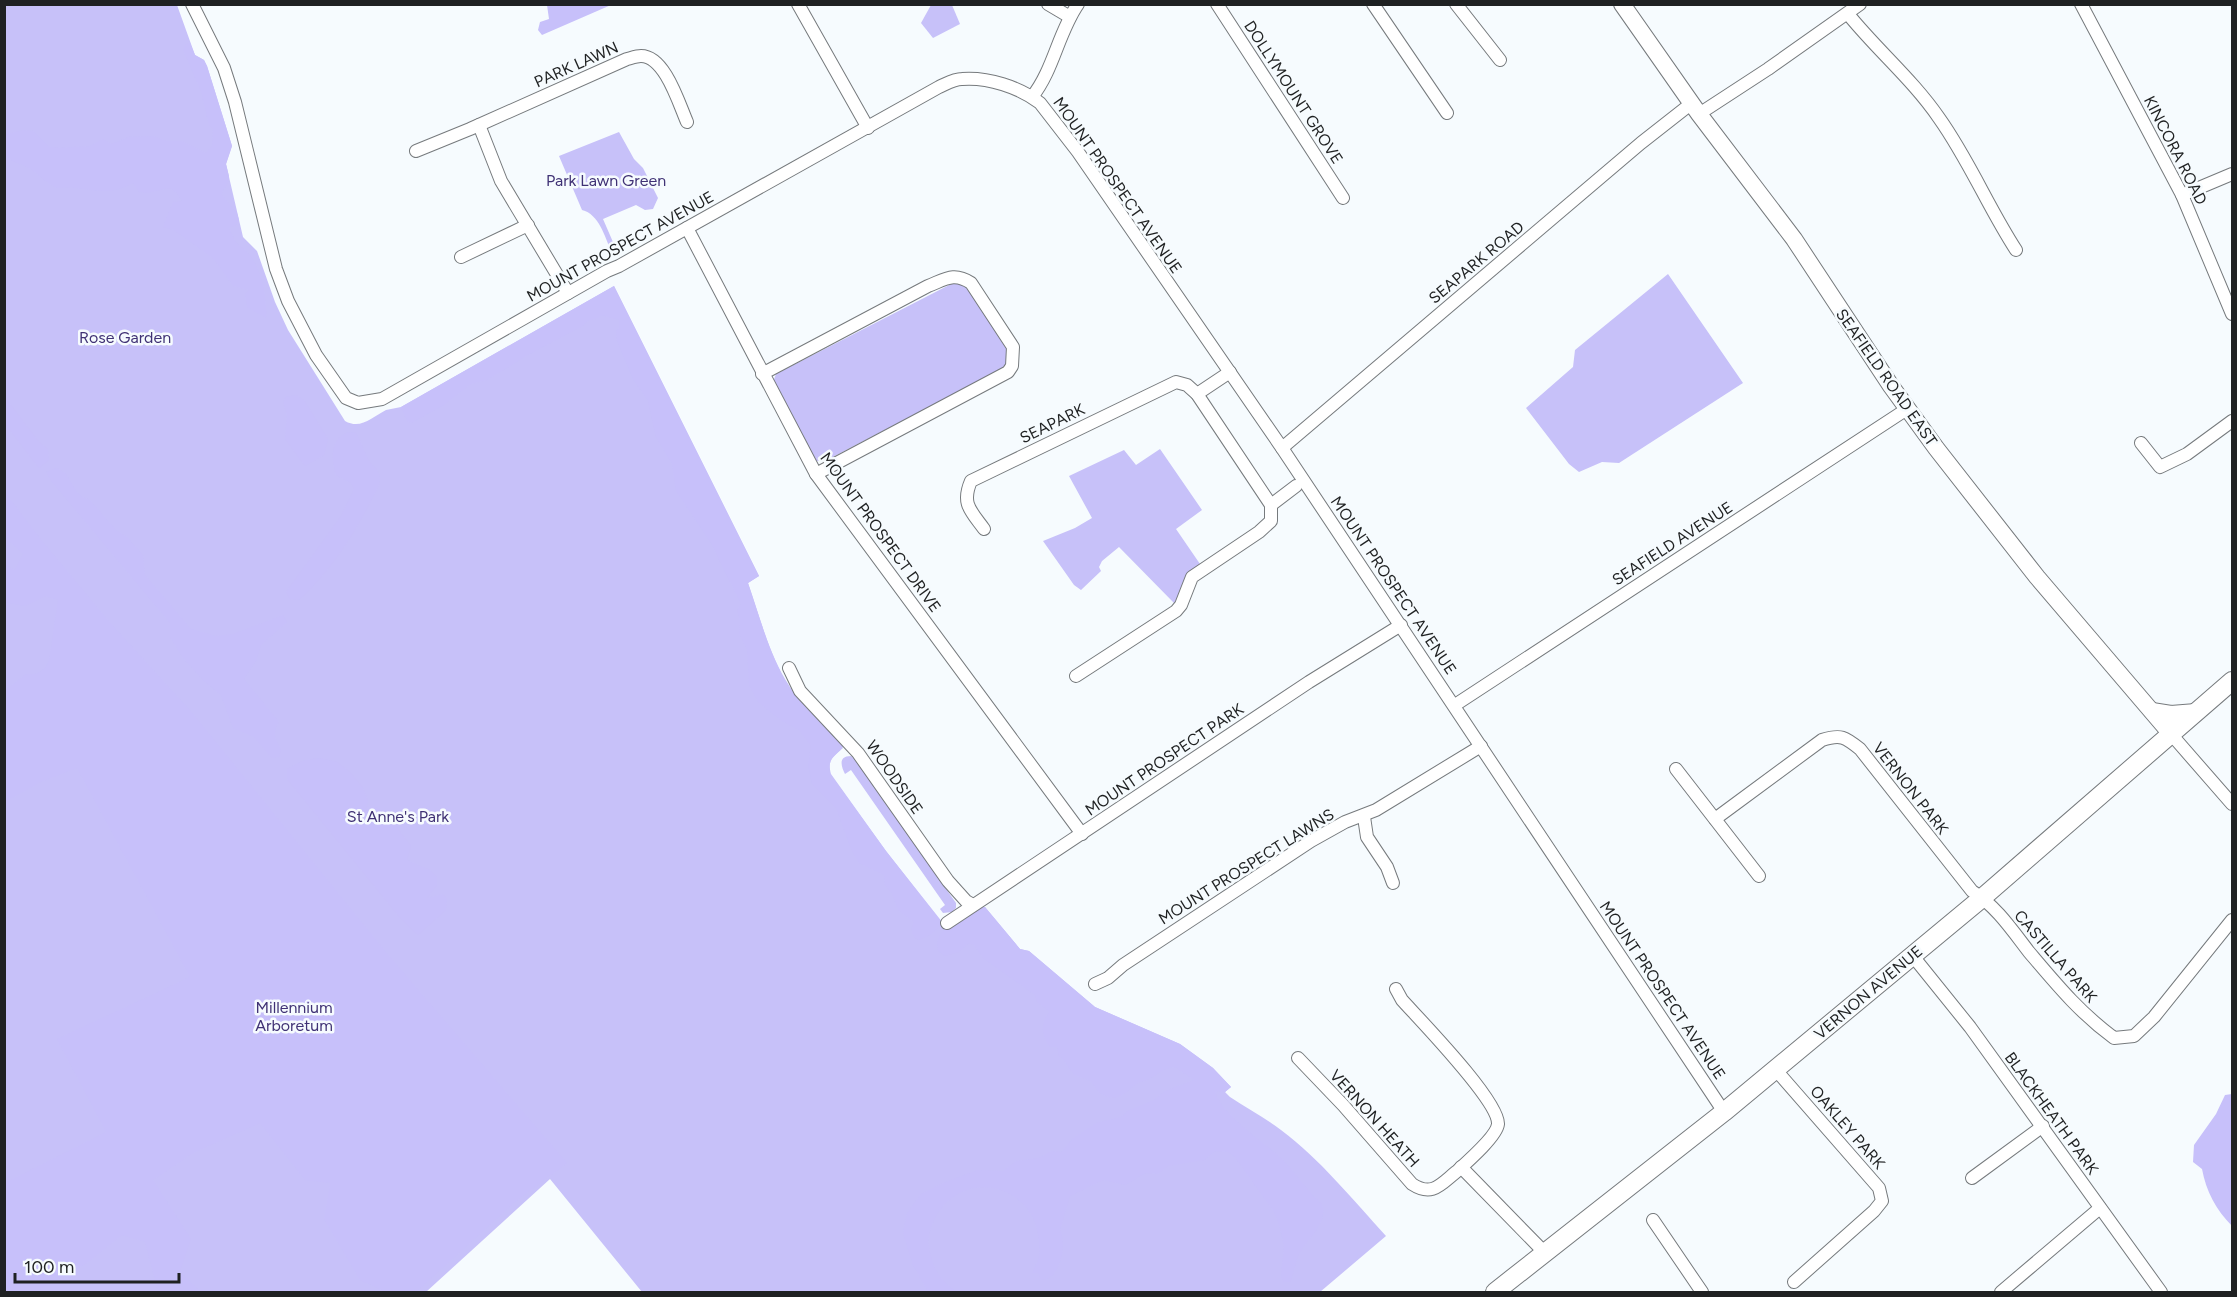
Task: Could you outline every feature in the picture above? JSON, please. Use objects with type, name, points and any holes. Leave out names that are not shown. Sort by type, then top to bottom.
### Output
[{"type":"main road","name":"VERNON AVENUE","points":[[1495,1293],[1724,1112],[1982,898],[2232,681]]},
{"type":"street","name":"MOUNT PROSPECT AVENUE","points":[[192,4],[218,52],[228,79],[276,269],[288,301],[316,355],[346,398],[358,403],[382,399],[939,87],[961,79],[1004,83],[1040,102],[1078,152],[1282,448],[1724,1112]]},
{"type":"street","points":[[798,4],[868,128]]},
{"type":"street","points":[[1048,4],[1070,17]]},
{"type":"street","points":[[1032,97],[1045,78],[1070,17],[1078,4]]},
{"type":"street","name":"DOLLYMOUNT GROVE","points":[[1216,4],[1344,198]]},
{"type":"street","points":[[1389,4],[1376,9],[1447,113]]},
{"type":"street","points":[[1456,4],[1500,60]]},
{"type":"street","name":"SEAFIELD ROAD EAST","points":[[1622,4],[1695,109],[1794,239],[1907,408],[1972,496],[2037,578],[2170,734]]},
{"type":"street","name":"SEAPARK ROAD","points":[[1282,448],[1641,143],[1695,109],[1768,69],[1860,4]]},
{"type":"street","name":"KINCORA ROAD","points":[[2081,4],[2182,195],[2232,314]]},
{"type":"street","points":[[1848,14],[1938,116],[1969,163],[1998,221],[2016,250]]},
{"type":"street","name":"PARK LAWN","points":[[416,151],[627,59],[642,56],[655,61],[663,69],[687,122]]},
{"type":"street","points":[[479,125],[501,181],[568,293]]},
{"type":"street","points":[[2182,195],[2232,174]]},
{"type":"street","points":[[461,257],[528,225]]},
{"type":"street","name":"MOUNT PROSPECT DRIVE","points":[[687,228],[816,474],[1082,834]]},
{"type":"street","points":[[762,374],[928,286],[951,277],[961,277],[971,283],[1012,346],[1012,366],[1008,372],[816,474]]},
{"type":"street","points":[[1076,676],[1176,611],[1181,605],[1192,577],[1259,532],[1271,521],[1271,505],[1197,394],[1230,372]]},
{"type":"street","name":"SEAPARK","points":[[984,530],[967,506],[966,492],[971,481],[1176,382],[1187,384],[1197,394]]},
{"type":"street","name":"SEAFIELD AVENUE","points":[[1455,705],[1907,408]]},
{"type":"street","points":[[2141,443],[2160,467],[2206,441],[2232,421]]},
{"type":"street","points":[[1271,505],[1296,486]]},
{"type":"street","name":"MOUNT PROSPECT PARK","points":[[947,923],[1309,682],[1401,625]]},
{"type":"street","name":"WOODSIDE","points":[[789,668],[800,691],[852,745],[948,881],[966,901],[973,905]]},
{"type":"street","points":[[2152,711],[2171,714],[2196,712]]},
{"type":"street","points":[[2170,734],[2232,804]]},
{"type":"street","name":"VERNON PARK","points":[[1715,819],[1822,740],[1836,735],[1847,738],[1860,749],[1972,891],[1982,898]]},
{"type":"street","name":"MOUNT PROSPECT LAWNS","points":[[1095,984],[1108,978],[1123,965],[1311,841],[1345,822],[1364,817],[1481,746]]},
{"type":"street","points":[[1676,769],[1758,876]]},
{"type":"street","points":[[1364,817],[1367,837],[1387,867],[1393,883]]},
{"type":"street","name":"CASTILLA PARK","points":[[1982,898],[1989,903],[2061,991],[2087,1017],[2114,1038],[2134,1036],[2232,920]]},
{"type":"street","name":"BLACKHEATH PARK","points":[[1912,956],[1970,1027],[2161,1293]]},
{"type":"street","name":"VERNON HEATH","points":[[1298,1058],[1343,1105],[1412,1184],[1422,1190],[1430,1190],[1438,1186],[1461,1167],[1492,1135],[1498,1125],[1496,1114],[1484,1094],[1402,1000],[1396,989]]},
{"type":"street","name":"OAKLEY PARK","points":[[1775,1069],[1879,1188],[1882,1201],[1875,1210],[1794,1282]]},
{"type":"street","points":[[1972,1178],[2043,1126]]},
{"type":"street","points":[[1461,1167],[1545,1253]]},
{"type":"street","points":[[2001,1293],[2100,1208]]},
{"type":"street","points":[[1653,1220],[1702,1293]]},
{"type":"green space","name":"St Anne's Park","points":[[5,4],[177,5],[195,55],[204,60],[207,66],[232,146],[226,164],[243,237],[257,251],[275,302],[288,330],[345,421],[361,423],[386,410],[401,407],[614,286],[759,576],[748,583],[779,669],[798,698],[843,748],[830,762],[831,774],[886,851],[946,928],[964,920],[979,908],[985,907],[1020,949],[1029,951],[1095,1007],[1180,1044],[1213,1068],[1231,1087],[1225,1092],[1230,1097],[1275,1126],[1309,1153],[1386,1236],[1320,1292],[642,1292],[550,1179],[426,1292],[5,1292]]},
{"type":"green space","points":[[547,4],[611,5],[542,35],[538,30],[540,22],[549,19]]},
{"type":"green space","points":[[931,5],[952,5],[960,24],[933,38],[921,23]]},
{"type":"green space","points":[[190,43],[195,55],[204,60],[207,66],[232,146],[226,164],[228,183],[221,194],[237,213],[239,220],[236,225],[229,228],[234,239],[254,261],[260,276],[266,302],[266,318],[247,307],[245,294],[249,290],[233,286],[214,259],[174,230],[163,227],[173,202],[182,201],[176,192],[169,188],[148,193],[139,192],[133,183],[110,191],[57,188],[5,154],[5,135],[22,130],[33,131],[48,146],[57,148],[90,146],[102,139],[112,144],[129,137],[153,136],[167,141],[182,141],[206,153],[212,146],[213,129],[209,125],[201,91],[183,50],[185,45]]},
{"type":"green space","name":"Park Lawn Green","points":[[619,132],[634,159],[643,168],[658,198],[653,209],[645,210],[636,205],[603,219],[616,249],[611,251],[597,221],[588,212],[582,210],[559,156]]},
{"type":"green space","points":[[1668,274],[1743,383],[1619,463],[1602,462],[1579,472],[1569,464],[1526,408],[1573,367],[1575,350]]},
{"type":"green space","points":[[955,282],[967,286],[1012,354],[1004,368],[827,460],[817,461],[811,454],[773,382],[776,374]]},
{"type":"green space","points":[[614,286],[759,576],[748,583],[779,668],[797,697],[844,745],[831,760],[830,774],[886,851],[943,923],[930,935],[919,940],[914,936],[912,927],[914,922],[898,910],[892,893],[885,885],[884,875],[859,863],[852,851],[836,808],[812,784],[808,765],[811,746],[799,730],[782,721],[758,702],[749,685],[747,649],[739,634],[740,620],[737,610],[741,604],[711,543],[676,491],[672,464],[656,437],[648,401],[633,379],[617,341],[616,331],[619,328],[619,320],[602,315],[589,320],[581,327],[487,380],[471,384],[444,405],[411,423],[407,421],[401,407]]},
{"type":"green space","points":[[296,395],[304,400],[328,439],[324,455],[305,466],[285,439],[287,415],[283,402],[286,397]]},
{"type":"green space","points":[[4,396],[39,442],[48,449],[49,460],[39,468],[5,424]]},
{"type":"green space","points":[[356,433],[368,459],[378,471],[379,485],[354,532],[335,560],[299,600],[290,599],[286,592],[341,516],[354,489],[351,483],[336,475],[333,463],[335,443],[343,434]]},
{"type":"green space","points":[[1160,449],[1202,510],[1176,529],[1200,564],[1174,603],[1119,547],[1102,561],[1099,567],[1101,571],[1081,590],[1074,585],[1043,541],[1075,528],[1092,518],[1069,476],[1124,450],[1136,465]]},
{"type":"green space","points":[[57,468],[65,473],[77,492],[90,500],[116,530],[127,537],[143,555],[145,575],[191,629],[216,636],[233,634],[283,615],[287,622],[261,645],[256,661],[244,679],[279,722],[275,733],[281,749],[279,757],[272,758],[254,737],[233,728],[221,695],[204,681],[183,658],[170,637],[170,623],[52,482],[46,472]]},
{"type":"green space","name":"Millennium Arboretum","points":[[4,491],[112,625],[190,710],[390,957],[567,1163],[516,1201],[416,1292],[386,1292],[360,1280],[324,1219],[330,1183],[305,1180],[260,1123],[193,1153],[153,1180],[191,1239],[180,1272],[201,1292],[158,1292],[145,1242],[122,1235],[87,1263],[35,1292],[5,1292],[5,1183],[106,1132],[57,1039],[190,977],[77,768],[41,782],[5,802],[7,689],[26,674],[34,674],[45,668],[49,661],[58,600],[45,596],[25,606],[5,602],[5,565],[15,570],[23,554],[5,537]]},
{"type":"green space","points":[[851,756],[956,903],[956,908],[952,912],[943,913],[940,909],[945,905],[851,770],[845,774],[842,760]]},
{"type":"green space","points":[[319,758],[337,762],[350,772],[363,788],[368,801],[366,812],[376,807],[388,816],[411,846],[407,860],[430,870],[437,877],[437,885],[427,898],[443,894],[447,899],[446,910],[418,935],[401,919],[287,779],[287,769],[302,761]]},
{"type":"green space","points":[[985,907],[1020,949],[1029,951],[1095,1007],[1180,1044],[1213,1068],[1231,1087],[1225,1092],[1215,1091],[1225,1109],[1282,1159],[1322,1204],[1322,1219],[1300,1252],[1290,1282],[1284,1282],[1281,1276],[1284,1246],[1274,1212],[1235,1157],[1228,1152],[1215,1151],[1204,1160],[1168,1166],[1158,1174],[1145,1173],[1126,1185],[1103,1180],[1070,1196],[1060,1230],[1063,1243],[1061,1260],[1053,1274],[1041,1280],[1038,1273],[1032,1273],[1039,1256],[1039,1242],[1035,1223],[1026,1207],[1014,1196],[999,1189],[982,1187],[966,1190],[951,1199],[938,1213],[929,1239],[930,1255],[938,1274],[958,1292],[928,1292],[913,1265],[903,1233],[907,1213],[921,1194],[978,1170],[1003,1171],[1016,1161],[1039,1158],[1051,1151],[1062,1152],[1072,1139],[1096,1123],[1121,1117],[1129,1110],[1154,1100],[1165,1091],[1194,1080],[1175,1067],[1138,1083],[1122,1095],[1113,1098],[1100,1093],[1088,1080],[1075,1075],[1059,1056],[1057,1047],[1050,1047],[1047,1043],[1043,1033],[1043,1024],[1050,1012],[1037,1002],[1035,995],[983,958],[974,945],[969,943],[959,952],[945,956],[938,951],[938,939],[944,931]]},
{"type":"green space","points":[[2232,1094],[2232,1226],[2212,1200],[2202,1169],[2193,1162],[2194,1145],[2216,1114],[2225,1095]]},
{"type":"park label","name":"Rose Garden","points":[[125,337]]}]
